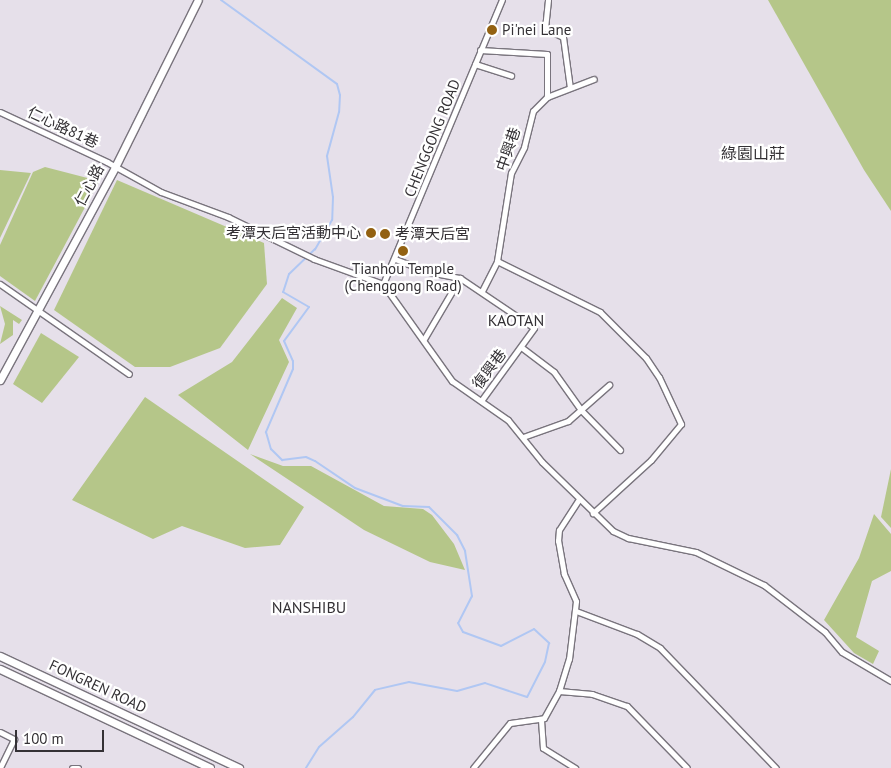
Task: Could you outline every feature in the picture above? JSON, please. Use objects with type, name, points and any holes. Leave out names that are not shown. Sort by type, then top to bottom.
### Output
[{"type":"main road","name":"仁心路","points":[[0,380],[114,167],[198,0]]},
{"type":"main road","name":"FONGREN ROAD","points":[[0,656],[239,768]]},
{"type":"main road","name":"FONGREN ROAD","points":[[0,669],[210,768]]},
{"type":"street","name":"CHENGGONG ROAD","points":[[383,284],[502,0]]},
{"type":"street","points":[[548,0],[545,28],[563,37],[570,88]]},
{"type":"street","points":[[480,50],[547,54],[548,97]]},
{"type":"street","points":[[475,64],[511,76]]},
{"type":"street","name":"中興巷","points":[[482,291],[497,261],[511,173],[524,147],[534,111],[548,97],[594,78]]},
{"type":"street","name":"仁心路81巷","points":[[0,112],[114,167]]},
{"type":"street","points":[[114,167],[160,192],[228,217],[314,259],[383,284],[424,339],[452,381],[508,420],[579,499],[613,531],[628,538],[696,552],[764,585],[824,632],[842,652],[891,681]]},
{"type":"street","points":[[395,259],[429,272],[460,278],[482,291]]},
{"type":"street","points":[[497,261],[600,312],[650,364],[681,424],[651,460],[593,513]]},
{"type":"street","points":[[424,339],[460,278]]},
{"type":"street","points":[[0,284],[129,374]]},
{"type":"street","name":"復興巷","points":[[481,401],[534,328],[482,291]]},
{"type":"street","points":[[521,347],[554,372],[581,410],[620,450]]},
{"type":"street","points":[[523,437],[568,421],[609,385]]},
{"type":"street","points":[[575,768],[544,748],[541,720],[560,691],[569,659],[576,600],[564,574],[558,541],[559,530],[579,499]]},
{"type":"street","points":[[576,611],[637,634],[660,648],[776,768]]},
{"type":"street","points":[[560,691],[592,694],[627,706],[688,768]]},
{"type":"street","points":[[473,768],[510,723],[541,720]]},
{"type":"street","points":[[0,732],[14,739],[0,768]]},
{"type":"street","points":[[72,768],[78,768]]},
{"type":"green space","points":[[768,0],[891,0],[891,211],[864,170]]},
{"type":"green space","points":[[45,167],[99,181],[35,301],[0,276],[0,245],[33,172]]},
{"type":"green space","points":[[0,170],[31,173],[0,238]]},
{"type":"green space","points":[[117,180],[264,243],[267,284],[220,348],[170,367],[135,367],[54,310]]},
{"type":"green space","points":[[282,298],[297,308],[279,340],[289,362],[248,450],[178,395],[232,362]]},
{"type":"green space","points":[[0,306],[22,320],[19,324],[13,320],[13,335],[0,344],[5,324]]},
{"type":"green space","points":[[41,333],[79,357],[42,403],[13,384]]},
{"type":"green space","points":[[145,397],[304,507],[280,545],[245,548],[182,526],[153,539],[72,500]]},
{"type":"green space","points":[[250,454],[283,466],[311,466],[384,506],[423,509],[432,515],[454,544],[465,570],[430,562],[364,530]]},
{"type":"green space","points":[[891,469],[891,528],[881,517]]},
{"type":"green space","points":[[874,514],[891,534],[891,571],[872,581],[856,637],[879,651],[873,664],[854,653],[824,620],[859,558]]},
{"type":"waterway","points":[[221,0],[337,84],[340,95],[339,112],[327,156],[333,197],[332,220],[315,249],[289,274],[283,292],[309,307],[284,341],[293,361],[293,369],[266,432],[271,449],[282,460],[306,457],[355,488],[403,506],[429,507],[457,535],[465,551],[472,596],[458,623],[463,632],[501,646],[534,629],[549,643],[545,662],[527,697],[485,683],[457,691],[409,682],[375,690],[353,717],[319,747],[306,768]]},
{"type":"place","name":"Pi'nei Lane","points":[[492,30]]},
{"type":"place","name":"考潭天后宮活動中心","points":[[371,233]]},
{"type":"place","name":"考潭天后宮","points":[[385,234]]},
{"type":"place","name":"Tianhou Temple (Chenggong Road)","points":[[403,251]]},
{"type":"district","name":"綠園山莊","points":[[753,153]]},
{"type":"district","name":"KAOTAN","points":[[516,320]]},
{"type":"district","name":"NANSHIBU","points":[[309,607]]}]
